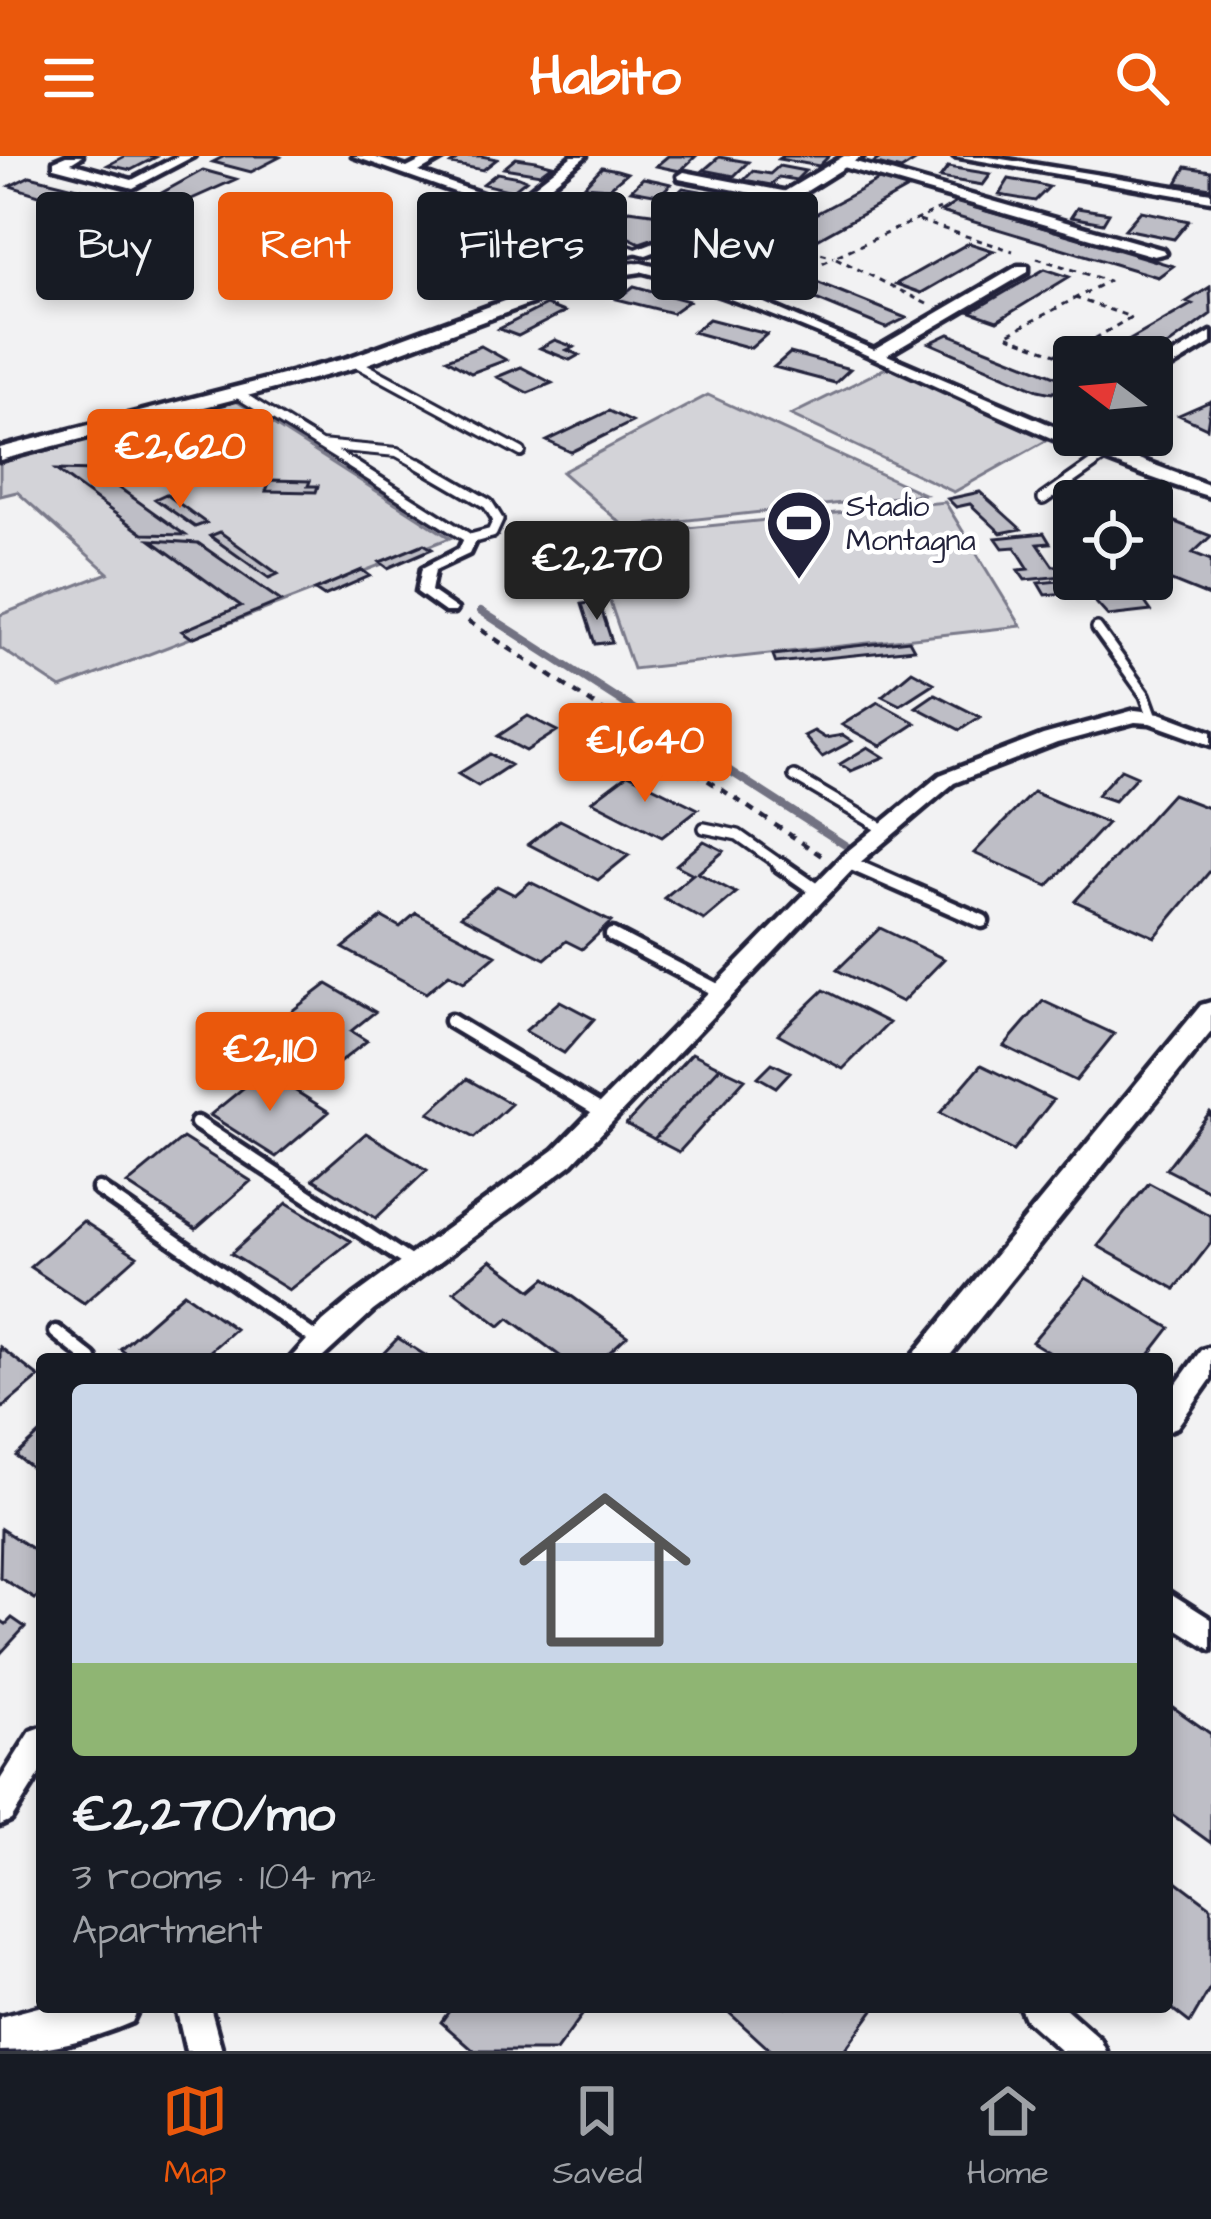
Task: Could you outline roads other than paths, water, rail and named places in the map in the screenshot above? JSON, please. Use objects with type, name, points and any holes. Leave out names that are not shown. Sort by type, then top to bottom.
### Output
[{"type":"street","points":[[76,156],[59,164],[133,184],[188,156]]},
{"type":"street","points":[[359,156],[465,192]]},
{"type":"street","points":[[409,172],[441,156]]},
{"type":"street","points":[[534,192],[580,156]]},
{"type":"street","points":[[960,156],[1211,196]]},
{"type":"street","points":[[795,192],[850,159],[961,197],[1159,253]]},
{"type":"street","points":[[683,176],[767,192]]},
{"type":"street","points":[[627,263],[651,254]]},
{"type":"street","points":[[627,256],[651,262]]},
{"type":"street","points":[[875,356],[1023,269]]},
{"type":"street","points":[[0,454],[356,362],[524,300]]},
{"type":"street","points":[[748,300],[1053,432]]},
{"type":"street","points":[[1173,360],[1211,336]]},
{"type":"street","points":[[1117,456],[1211,492]]},
{"type":"street","points":[[450,609],[424,592],[429,568],[464,551],[470,539]]},
{"type":"street","points":[[312,1350],[417,1267],[512,1201],[606,1114],[819,892],[838,861],[946,779],[1110,720],[1153,717],[1211,739]]},
{"type":"street","points":[[932,1353],[1211,1012]]},
{"type":"street","points":[[1173,1411],[1211,1358]]},
{"type":"street","points":[[1173,1609],[1211,1636]]},
{"type":"street","points":[[0,1809],[36,1752]]},
{"type":"street","points":[[0,2039],[95,2013]]},
{"type":"street","points":[[194,2013],[204,2051]]},
{"type":"street","points":[[1043,2013],[1088,2051]]},
{"type":"lane","points":[[356,362],[521,452]]},
{"type":"lane","points":[[238,394],[470,539],[492,532],[498,520],[488,504],[397,452],[320,445]]},
{"type":"lane","points":[[1043,499],[1105,456]]},
{"type":"lane","points":[[1096,628],[1153,707],[1153,717]]},
{"type":"lane","points":[[794,776],[884,830]]},
{"type":"lane","points":[[704,828],[738,835],[819,892]]},
{"type":"lane","points":[[838,861],[982,921]]},
{"type":"lane","points":[[612,935],[722,993]]},
{"type":"lane","points":[[451,1021],[606,1114]]},
{"type":"lane","points":[[197,1123],[417,1267]]},
{"type":"lane","points":[[99,1189],[312,1350]]},
{"type":"lane","points":[[56,1333],[82,1353]]},
{"type":"waterway","points":[[481,611],[848,847]]},
{"type":"place","name":"Stadio Montagna","points":[[799,582]]}]
